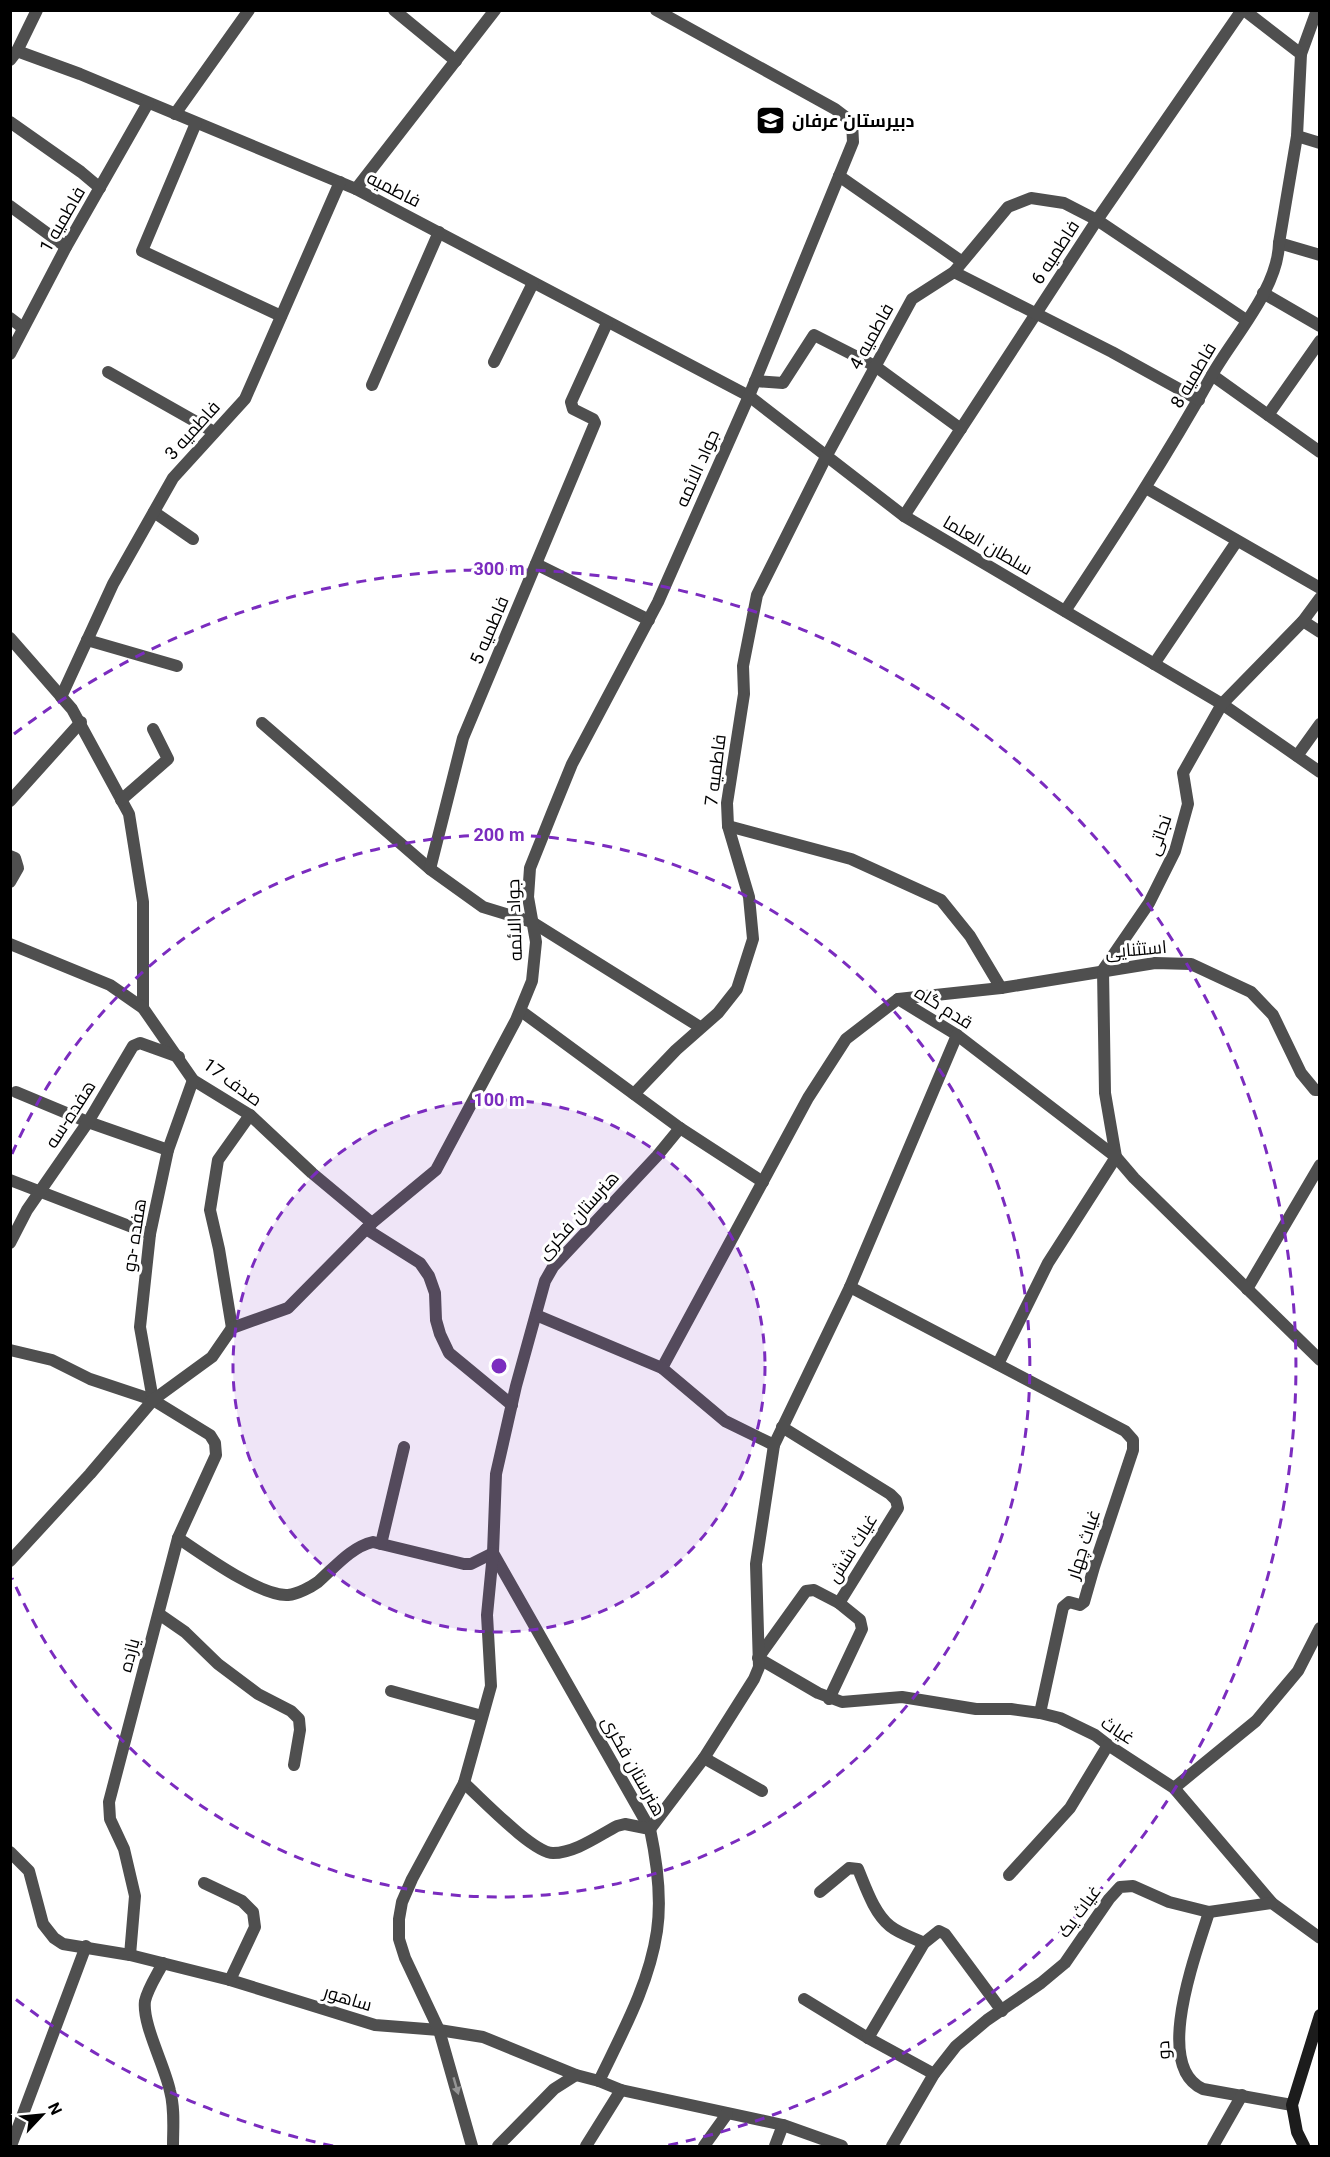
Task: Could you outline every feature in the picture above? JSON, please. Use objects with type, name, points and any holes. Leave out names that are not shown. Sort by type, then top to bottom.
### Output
[{"type":"street","points":[[14,56],[37,10]]},
{"type":"street","points":[[175,114],[249,10]]},
{"type":"street","points":[[394,10],[456,61]]},
{"type":"street","points":[[356,189],[495,10]]},
{"type":"street","points":[[656,10],[852,122],[853,142],[749,396]]},
{"type":"street","points":[[1243,10],[1301,54]]},
{"type":"street","name":"فاطمیه 6","points":[[903,516],[1097,220],[1243,10]]},
{"type":"street","name":"فاطمیه 8","points":[[1065,611],[1146,488],[1263,293],[1279,257],[1279,243],[1297,136],[1301,54],[1317,10]]},
{"type":"street","name":"فاطمیه","points":[[14,56],[148,103],[356,189],[749,396]]},
{"type":"street","name":"فاطمیه 1","points":[[10,354],[66,247],[148,103]]},
{"type":"street","points":[[10,122],[100,188]]},
{"type":"street","points":[[196,123],[142,251],[281,316]]},
{"type":"street","points":[[1297,136],[1320,143]]},
{"type":"street","points":[[839,176],[961,261]]},
{"type":"street","name":"فاطمیه 3","points":[[61,697],[113,584],[173,478],[245,399],[340,182]]},
{"type":"street","points":[[1199,400],[1112,352],[954,272],[1008,207],[1031,198],[1064,203],[1097,220],[1246,320]]},
{"type":"street","points":[[10,206],[66,247]]},
{"type":"street","points":[[372,385],[439,232]]},
{"type":"street","points":[[1279,243],[1320,255]]},
{"type":"street","name":"فاطمیه 4","points":[[826,457],[912,299],[954,272]]},
{"type":"street","points":[[494,362],[533,283]]},
{"type":"street","points":[[1263,293],[1320,326]]},
{"type":"street","points":[[10,318],[23,328]]},
{"type":"street","name":"فاطمیه 5","points":[[430,868],[463,738],[595,423],[593,419],[573,409],[571,402],[607,323]]},
{"type":"street","points":[[755,381],[783,383],[814,335],[875,366],[961,429]]},
{"type":"street","points":[[1268,415],[1320,341]]},
{"type":"street","points":[[108,372],[214,432]]},
{"type":"street","points":[[1212,375],[1319,451]]},
{"type":"street","name":"سلطان العلما","points":[[749,396],[903,516],[1222,704],[1320,772]]},
{"type":"street","name":"جواد الائمه","points":[[232,1328],[288,1308],[369,1226],[436,1170],[521,1011],[532,981],[536,942],[528,897],[530,868],[572,764],[649,620],[749,396]]},
{"type":"street","name":"فاطمیه 7","points":[[634,1094],[700,1027],[718,1013],[737,989],[753,939],[748,897],[728,826],[727,803],[744,694],[743,666],[757,595],[826,457]]},
{"type":"street","points":[[1146,488],[1320,588]]},
{"type":"street","points":[[154,512],[193,539]]},
{"type":"street","points":[[1154,664],[1237,541]]},
{"type":"street","points":[[536,564],[649,620]]},
{"type":"street","points":[[1222,704],[1303,621],[1320,598]]},
{"type":"street","points":[[1303,621],[1320,632]]},
{"type":"street","points":[[10,638],[81,722],[129,814],[142,902],[143,1008]]},
{"type":"street","points":[[87,640],[177,666]]},
{"type":"street","name":"نجاتی","points":[[1103,970],[1149,903],[1175,851],[1188,804],[1183,773],[1222,704]]},
{"type":"street","points":[[10,801],[81,722]]},
{"type":"street","points":[[262,723],[430,868],[483,907],[532,922],[700,1027]]},
{"type":"street","points":[[1297,756],[1320,724]]},
{"type":"street","points":[[121,800],[168,759],[153,729]]},
{"type":"street","points":[[728,826],[851,858],[941,900],[970,936],[1001,988]]},
{"type":"street","points":[[10,856],[15,858],[18,868],[10,882]]},
{"type":"street","name":"صدف 17","points":[[10,944],[110,985],[143,1008],[193,1080],[250,1115],[369,1226],[420,1263],[429,1276],[435,1293],[436,1320],[449,1353],[512,1406]]},
{"type":"street","name":"استثنایی","points":[[898,999],[1001,988],[1155,963],[1191,964],[1251,992],[1273,1015],[1301,1073],[1316,1090],[1320,1090]]},
{"type":"street","points":[[850,1287],[998,1364],[1048,1263],[1116,1156],[1105,1094],[1103,970]]},
{"type":"street","name":"قدم گاه","points":[[662,1368],[808,1098],[846,1039],[898,999],[957,1035],[1116,1156],[1134,1178],[1320,1360]]},
{"type":"street","points":[[521,1011],[680,1128],[762,1182]]},
{"type":"street","points":[[464,1782],[535,1847],[552,1854],[569,1851],[617,1826],[625,1824],[650,1829],[704,1758],[754,1679],[759,1666],[756,1564],[774,1445],[850,1287],[957,1035]]},
{"type":"street","name":"هفده-سه","points":[[10,1243],[27,1210],[88,1122],[133,1046],[140,1043],[179,1057]]},
{"type":"street","name":"هفده -دو","points":[[153,1400],[140,1327],[150,1234],[168,1150],[193,1080]]},
{"type":"street","points":[[16,1092],[88,1122],[168,1150]]},
{"type":"street","points":[[10,1561],[90,1474],[153,1400],[212,1357],[232,1328],[210,1210],[218,1160],[250,1115]]},
{"type":"street","name":"هنرستان فکری","points":[[472,2146],[439,2030],[405,1958],[399,1939],[402,1902],[464,1782],[491,1686],[487,1615],[493,1553],[496,1474],[545,1281],[553,1267],[657,1156],[680,1128]]},
{"type":"street","points":[[1247,1289],[1320,1165]]},
{"type":"street","points":[[10,1180],[150,1234]]},
{"type":"street","points":[[536,1315],[662,1368],[725,1421],[774,1445]]},
{"type":"street","points":[[10,1350],[52,1360],[90,1379],[153,1400]]},
{"type":"street","name":"غیاث چهار","points":[[998,1364],[1125,1431],[1133,1440],[1133,1450],[1084,1602],[1080,1605],[1069,1602],[1063,1607],[1040,1713]]},
{"type":"street","name":"یازده","points":[[130,1955],[135,1896],[124,1849],[110,1819],[109,1802],[178,1538],[216,1455],[215,1443],[210,1435],[153,1400]]},
{"type":"street","name":"غیاث شش","points":[[782,1427],[896,1500],[898,1508],[839,1603],[860,1620],[862,1629],[830,1699]]},
{"type":"street","points":[[381,1544],[404,1447]]},
{"type":"street","points":[[178,1538],[221,1566],[266,1591],[289,1595],[312,1586],[360,1545],[373,1542],[464,1564],[471,1564],[493,1553]]},
{"type":"street","name":"هنرستان فکری","points":[[493,1553],[650,1829],[657,1862],[658,1929],[651,1964],[638,1999],[599,2081]]},
{"type":"street","points":[[758,1658],[806,1592],[814,1590],[839,1603]]},
{"type":"street","points":[[159,1614],[185,1632],[218,1664],[258,1694],[291,1711],[299,1719],[300,1730],[294,1765]]},
{"type":"street","points":[[1174,1788],[1256,1721],[1298,1671],[1320,1628]]},
{"type":"street","points":[[758,1658],[830,1699]]},
{"type":"street","points":[[391,1691],[482,1716]]},
{"type":"street","name":"غیاث","points":[[830,1699],[842,1702],[902,1697],[976,1709],[1011,1709],[1060,1718],[1095,1735],[1174,1788],[1272,1903],[1320,1938]]},
{"type":"street","points":[[1009,1875],[1070,1808],[1108,1745]]},
{"type":"street","points":[[704,1758],[762,1791]]},
{"type":"street","points":[[10,1852],[29,1871],[43,1924],[54,1938],[63,1944],[86,1946],[11,2146]]},
{"type":"street","points":[[820,1892],[849,1868],[855,1867],[887,1923],[892,1928],[924,1943]]},
{"type":"street","points":[[204,1883],[242,1901],[253,1912],[255,1927],[230,1980]]},
{"type":"street","name":"غیاث یک","points":[[1002,2011],[1041,1983],[1065,1962],[1120,1887],[1133,1886],[1169,1902],[1209,1912],[1272,1903]]},
{"type":"street","name":"دو","points":[[1209,1912],[1182,2003],[1179,2053],[1183,2071],[1193,2084],[1203,2089],[1292,2105]]},
{"type":"street","points":[[868,2038],[924,1943],[939,1931],[945,1934],[1002,2011],[987,2020],[956,2046],[934,2074],[892,2146]]},
{"type":"street","name":"ساهور","points":[[86,1946],[230,1980],[375,2025],[439,2030],[483,2037],[599,2081]]},
{"type":"street","points":[[163,1963],[145,2001],[145,2014],[171,2092],[173,2146]]},
{"type":"street","points":[[804,1999],[934,2074]]},
{"type":"street","points":[[1304,2146],[1298,2132],[1292,2105],[1320,2014]]},
{"type":"street","points":[[498,2146],[554,2089],[576,2074]]},
{"type":"street","points":[[599,2081],[621,2090],[783,2125],[842,2146]]},
{"type":"street","points":[[586,2146],[621,2090]]},
{"type":"street","points":[[1213,2146],[1242,2095]]},
{"type":"street","points":[[704,2146],[727,2114]]},
{"type":"street","points":[[775,2146],[783,2125]]},
{"type":"place","name":"دبیرستان عرفان","points":[[771,120]]}]
